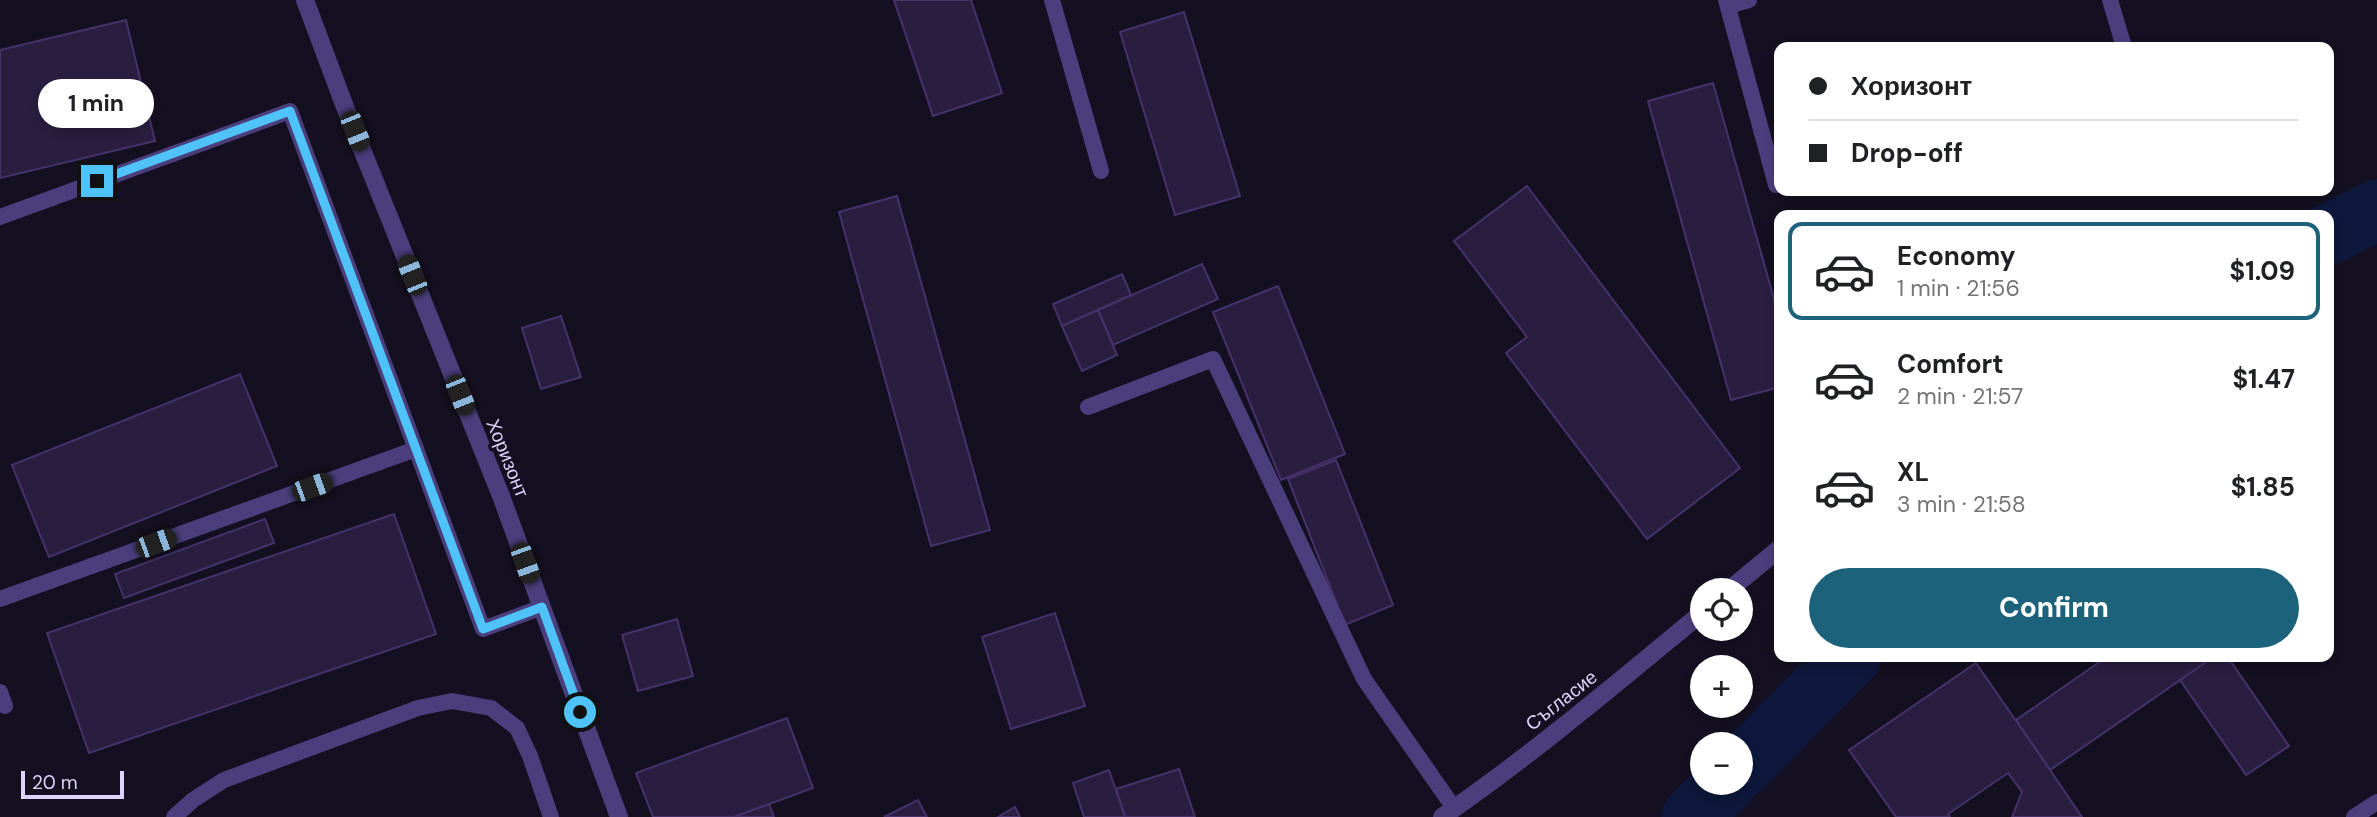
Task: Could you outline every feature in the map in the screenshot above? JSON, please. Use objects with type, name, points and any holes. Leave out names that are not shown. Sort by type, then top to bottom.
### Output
[{"type":"street","name":"Хоризонт","points":[[305,0],[350,120],[501,496],[619,817]]},
{"type":"street","points":[[1744,578],[1774,553]]},
{"type":"street","name":"Съгласие","points":[[1448,813],[1596,700],[1690,623]]},
{"type":"lane","points":[[1052,0],[1101,171]]},
{"type":"lane","points":[[1749,0],[1727,3],[1774,178]]},
{"type":"lane","points":[[2110,0],[2123,42]]},
{"type":"lane","points":[[0,217],[290,111],[483,629],[542,607]]},
{"type":"lane","points":[[1088,407],[1213,359],[1364,679],[1448,813]]},
{"type":"lane","points":[[0,599],[416,449]]},
{"type":"lane","points":[[174,817],[193,800],[224,780],[418,708],[452,701],[491,708],[517,728],[530,756],[551,817]]},
{"type":"lane","points":[[2354,817],[2377,802]]},
{"type":"building","points":[[894,0],[971,0],[1002,93],[933,116]]},
{"type":"building","points":[[1184,12],[1240,196],[1175,215],[1120,32]]},
{"type":"building","points":[[126,20],[155,141],[0,178],[0,50]]},
{"type":"building","points":[[1713,83],[1774,299],[1774,389],[1731,400],[1648,101]]},
{"type":"building","points":[[1527,186],[1740,468],[1647,539],[1506,353],[1527,337],[1454,241]]},
{"type":"building","points":[[897,196],[990,530],[931,546],[839,212]]},
{"type":"building","points":[[1202,264],[1218,299],[1113,345],[1098,310]]},
{"type":"building","points":[[1122,274],[1131,295],[1062,326],[1053,304]]},
{"type":"building","points":[[1278,286],[1345,454],[1281,480],[1213,312]]},
{"type":"building","points":[[1098,310],[1117,355],[1082,371],[1062,326]]},
{"type":"building","points":[[561,316],[581,377],[541,389],[522,328]]},
{"type":"building","points":[[240,374],[277,466],[49,557],[12,465]]},
{"type":"building","points":[[1336,460],[1393,605],[1345,625],[1288,479]]},
{"type":"building","points":[[394,514],[436,634],[89,753],[47,633]]},
{"type":"building","points":[[265,519],[274,543],[124,598],[115,574]]},
{"type":"building","points":[[1055,613],[1085,706],[1011,729],[982,637]]},
{"type":"building","points":[[677,619],[693,676],[638,691],[622,635]]},
{"type":"building","points":[[2099,662],[2206,662],[2050,770],[2016,720]]},
{"type":"building","points":[[2206,662],[2231,662],[2289,746],[2246,775],[2180,680]]},
{"type":"building","points":[[1976,663],[2082,817],[2012,817],[2022,792],[2008,773],[1948,814],[1950,817],[1896,817],[1849,750]]},
{"type":"building","points":[[787,718],[813,788],[734,817],[653,817],[636,773]]},
{"type":"building","points":[[1179,769],[1195,817],[1125,817],[1116,789]]},
{"type":"building","points":[[1109,770],[1125,817],[1084,817],[1073,783]]},
{"type":"building","points":[[918,800],[927,817],[884,817]]},
{"type":"building","points":[[769,804],[774,817],[734,817]]},
{"type":"building","points":[[1015,807],[1020,817],[998,817]]},
{"type":"waterway","points":[[2334,232],[2377,210]]},
{"type":"waterway","points":[[1753,756],[1845,662]]},
{"type":"waterway","points":[[1692,817],[1714,795]]},
{"type":"route","points":[[97,181],[290,111],[483,629],[542,607],[580,712]]}]
